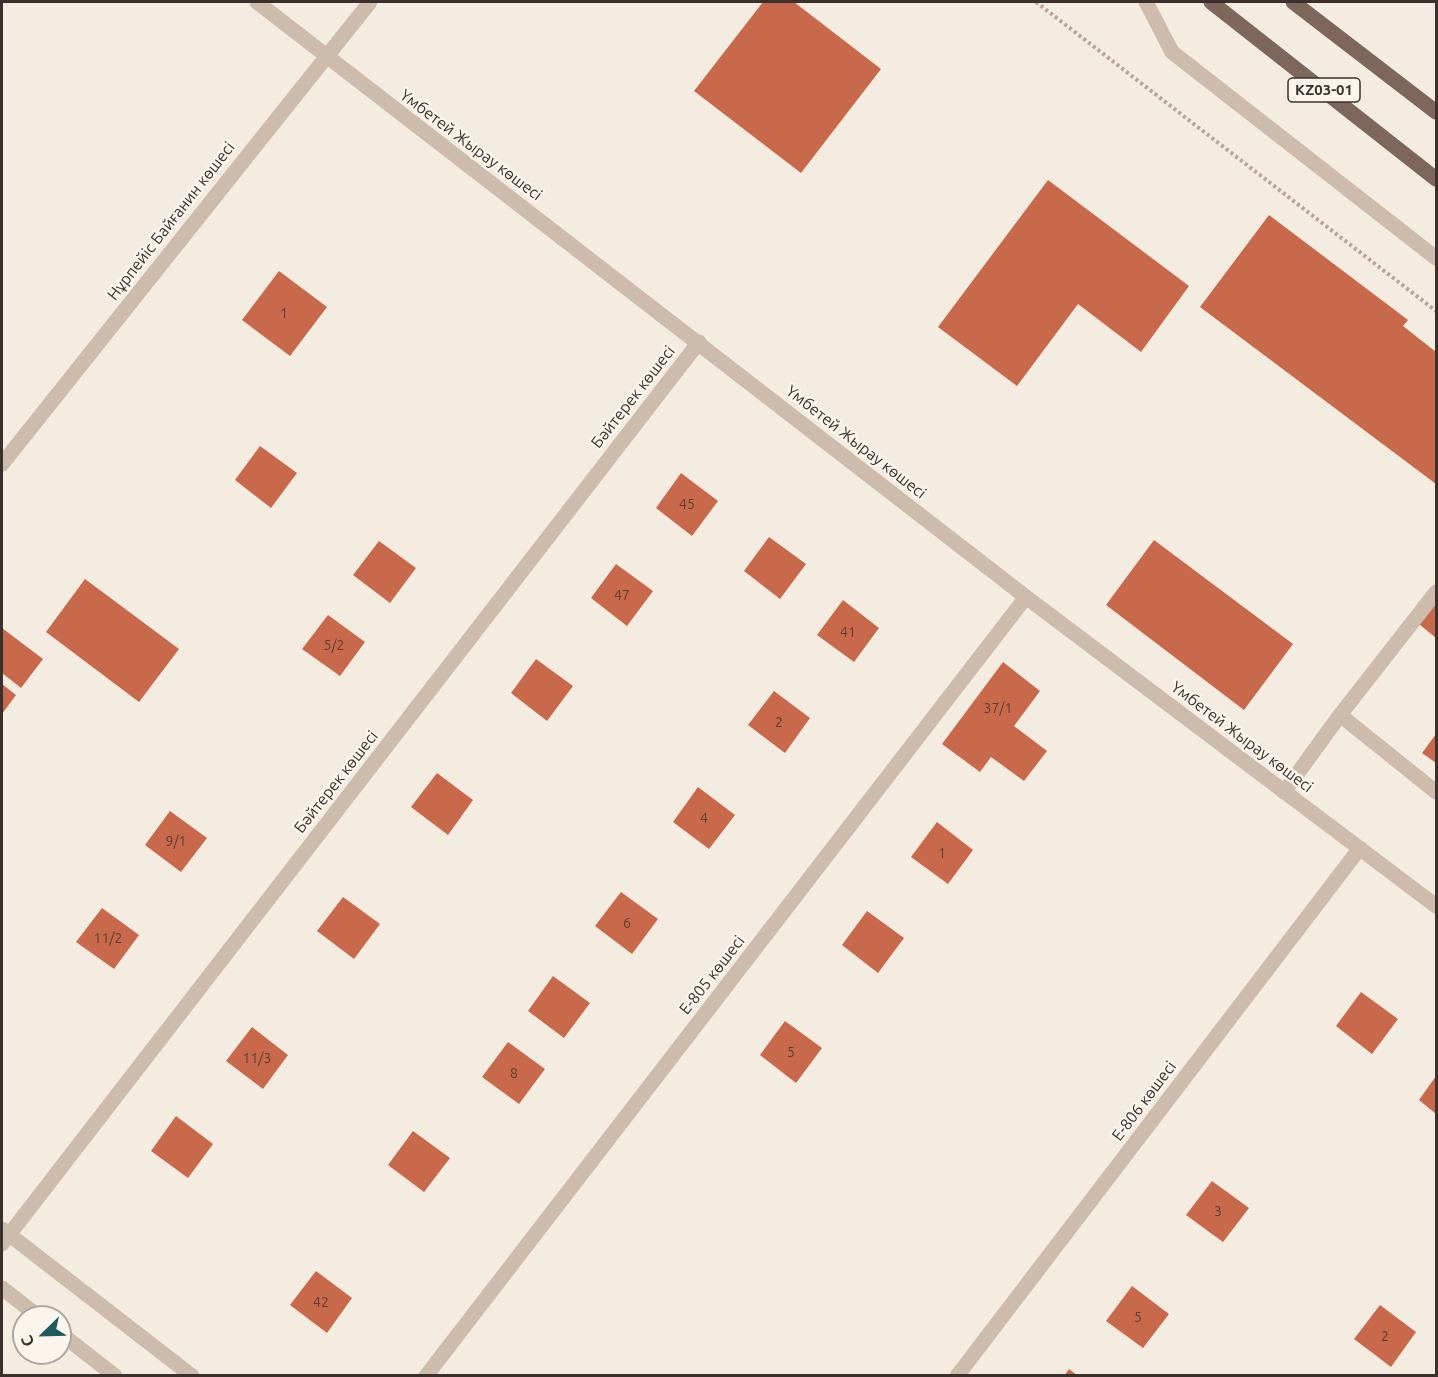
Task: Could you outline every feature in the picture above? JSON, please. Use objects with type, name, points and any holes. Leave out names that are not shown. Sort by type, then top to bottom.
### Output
[{"type":"main road","name":"KZ03-01","points":[[1211,2],[1437,179]]},
{"type":"main road","name":"KZ03-01","points":[[1293,2],[1437,112]]},
{"type":"street","name":"Үмбетей Жырау көшесі","points":[[256,2],[699,342],[1026,597],[1284,792],[1435,902]]},
{"type":"street","name":"Нұрпейіс Байғанин көшесі","points":[[2,464],[370,2]]},
{"type":"street","points":[[1146,2],[1172,52],[1437,258]]},
{"type":"street","name":"Бәйтерек көшесі","points":[[4,1236],[699,342]]},
{"type":"street","points":[[1284,792],[1340,715],[1437,592]]},
{"type":"street","name":"Е-805 көшесі","points":[[426,1376],[1026,597]]},
{"type":"street","points":[[1340,715],[1437,792]]},
{"type":"street","name":"Е-806 көшесі","points":[[957,1376],[1360,848]]},
{"type":"street","points":[[4,1236],[192,1376]]},
{"type":"street","points":[[2,1288],[24,1305]]},
{"type":"street","points":[[72,1342],[115,1376]]},
{"type":"path","points":[[1036,2],[1437,311]]},
{"type":"building","points":[[763,2],[794,2],[881,69],[801,173],[694,91]]},
{"type":"building","points":[[1048,180],[1189,286],[1141,352],[1078,304],[1017,386],[938,327]]},
{"type":"building","points":[[1269,215],[1408,320],[1403,326],[1436,352],[1436,484],[1200,307]]},
{"type":"building","points":[[279,271],[327,307],[290,356],[242,320]]},
{"type":"building","points":[[260,446],[297,473],[271,508],[235,480]]},
{"type":"building","points":[[681,473],[718,501],[692,536],[656,508]]},
{"type":"building","points":[[769,537],[806,564],[780,599],[744,571]]},
{"type":"building","points":[[1154,540],[1293,644],[1244,710],[1106,605]]},
{"type":"building","points":[[379,541],[416,568],[390,603],[353,575]]},
{"type":"building","points":[[616,564],[653,591],[627,626],[591,598]]},
{"type":"building","points":[[85,579],[179,649],[139,702],[46,632]]},
{"type":"building","points":[[843,600],[879,628],[854,662],[817,635]]},
{"type":"building","points":[[1436,601],[1436,638],[1419,624]]},
{"type":"building","points":[[328,615],[365,642],[340,676],[302,649]]},
{"type":"building","points":[[2,628],[43,659],[21,688],[2,673]]},
{"type":"building","points":[[536,659],[573,686],[547,721],[511,693]]},
{"type":"building","points":[[1003,662],[1040,691],[1014,726],[1047,751],[1024,781],[991,757],[980,772],[942,744]]},
{"type":"building","points":[[2,684],[16,695],[2,714]]},
{"type":"building","points":[[774,691],[810,718],[785,753],[748,725]]},
{"type":"building","points":[[1436,734],[1436,763],[1422,753]]},
{"type":"building","points":[[437,773],[473,800],[448,835],[411,807]]},
{"type":"building","points":[[698,787],[735,815],[709,849],[673,822]]},
{"type":"building","points":[[170,811],[207,838],[181,872],[145,845]]},
{"type":"building","points":[[937,822],[973,850],[948,884],[911,857]]},
{"type":"building","points":[[621,892],[658,919],[632,954],[595,926]]},
{"type":"building","points":[[343,897],[380,924],[354,959],[317,931]]},
{"type":"building","points":[[102,908],[139,935],[114,969],[76,942]]},
{"type":"building","points":[[867,911],[904,938],[878,973],[842,945]]},
{"type":"building","points":[[553,976],[590,1003],[564,1038],[528,1011]]},
{"type":"building","points":[[1361,992],[1398,1019],[1372,1054],[1336,1026]]},
{"type":"building","points":[[785,1021],[822,1048],[796,1083],[760,1055]]},
{"type":"building","points":[[252,1027],[288,1055],[263,1089],[226,1061]]},
{"type":"building","points":[[508,1042],[545,1069],[519,1104],[482,1077]]},
{"type":"building","points":[[1436,1076],[1436,1114],[1419,1100]]},
{"type":"building","points":[[176,1116],[213,1144],[188,1178],[151,1151]]},
{"type":"building","points":[[413,1131],[450,1158],[424,1192],[388,1165]]},
{"type":"building","points":[[1212,1181],[1249,1208],[1223,1242],[1186,1215]]},
{"type":"building","points":[[316,1271],[352,1298],[327,1333],[290,1305]]},
{"type":"building","points":[[1132,1286],[1169,1314],[1143,1348],[1106,1321]]},
{"type":"building","points":[[1380,1305],[1416,1332],[1391,1367],[1354,1339]]},
{"type":"building","points":[[1069,1369],[1078,1376],[1064,1376]]}]
